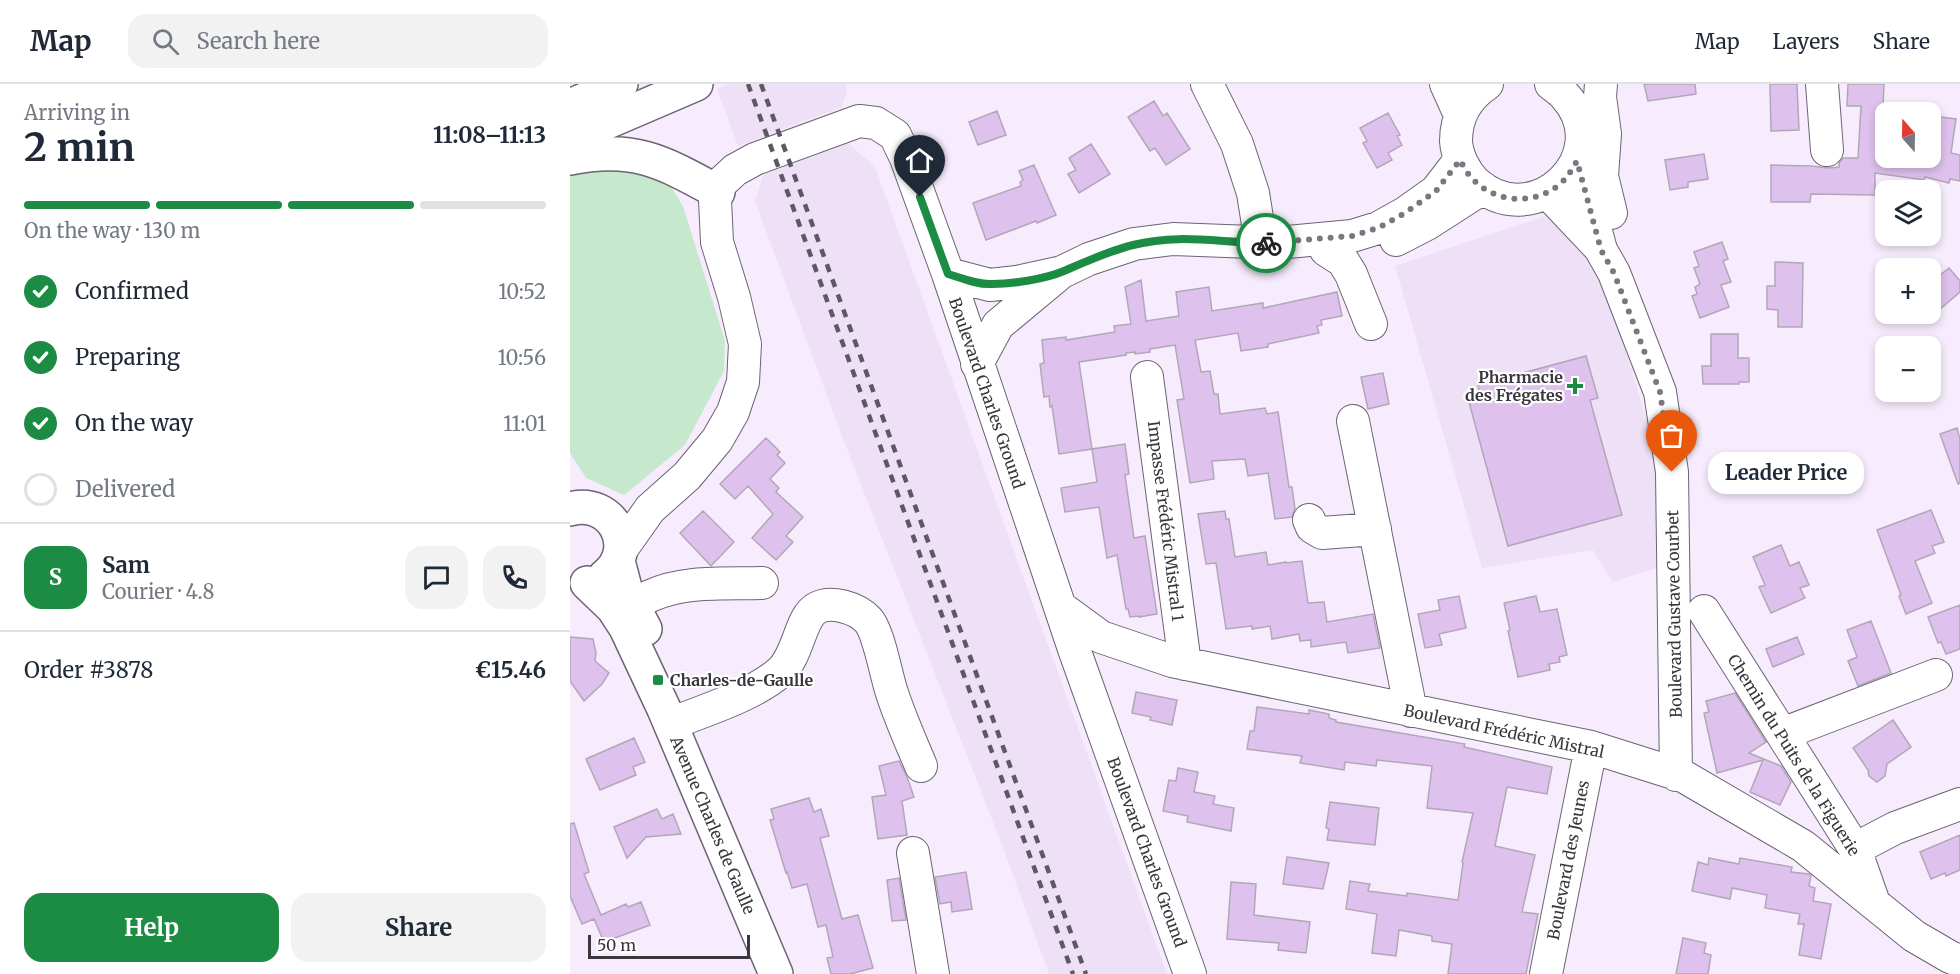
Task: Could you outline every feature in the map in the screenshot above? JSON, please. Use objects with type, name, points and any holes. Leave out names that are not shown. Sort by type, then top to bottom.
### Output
[{"type":"main road","points":[[570,106],[621,84]]},
{"type":"main road","points":[[570,138],[696,84]]},
{"type":"main road","points":[[570,158],[594,153],[618,153],[652,159],[718,192]]},
{"type":"main road","name":"Avenue Charles de Gaulle","points":[[583,503],[612,520],[618,529],[627,595],[626,611],[651,645],[667,716],[776,974]]},
{"type":"main road","points":[[579,582],[600,579],[610,571],[620,555]]},
{"type":"main road","name":"Avenue Charles de Gaulle","points":[[579,582],[613,608],[626,611]]},
{"type":"street","points":[[1207,84],[1237,144],[1269,243]]},
{"type":"street","points":[[1446,84],[1460,115]]},
{"type":"street","points":[[1487,84],[1468,101],[1460,115],[1456,130],[1456,145],[1460,160],[1469,176],[1497,196],[1513,200],[1548,193],[1565,179],[1577,161],[1581,145],[1581,128],[1575,98],[1565,96],[1551,84]]},
{"type":"street","points":[[1601,84],[1600,97],[1605,134],[1602,176],[1613,222],[1607,262]]},
{"type":"street","points":[[1822,84],[1827,150]]},
{"type":"street","name":"Boulevard Charles Ground","points":[[718,192],[721,183],[735,170],[755,159],[859,121],[876,123],[895,135],[948,274],[1059,607],[1190,974]]},
{"type":"street","points":[[1269,243],[1352,236],[1378,228],[1405,213],[1436,191],[1460,160]]},
{"type":"street","name":"Boulevard Gustave Courbet","points":[[1577,161],[1607,262],[1660,392],[1672,472],[1676,775]]},
{"type":"street","points":[[948,274],[990,285],[1017,282],[1062,272],[1089,259],[1134,244],[1173,239],[1214,239],[1326,250],[1354,250],[1390,243],[1427,224],[1483,188]]},
{"type":"street","points":[[620,555],[650,509],[687,476],[717,440],[733,412],[743,382],[745,344],[734,297],[717,242],[715,200],[718,192]]},
{"type":"street","name":"Boulevard Gustave Courbet","points":[[1548,193],[1607,262]]},
{"type":"street","points":[[1326,250],[1343,261],[1351,274],[1371,324]]},
{"type":"street","points":[[977,364],[998,326],[1062,272]]},
{"type":"street","name":"Impasse Frédéric Mistral 1","points":[[1147,377],[1179,663]]},
{"type":"street","points":[[1353,421],[1411,711]]},
{"type":"street","points":[[583,503],[650,509]]},
{"type":"street","points":[[1309,520],[1312,527],[1322,533],[1375,529]]},
{"type":"street","points":[[626,611],[650,596],[673,589],[699,585],[762,583]]},
{"type":"street","points":[[667,716],[757,688],[782,670],[795,652],[808,615],[818,607],[835,604],[855,611],[868,620],[875,633],[891,692],[921,766]]},
{"type":"street","name":"Boulevard Frédéric Mistral","points":[[1059,607],[1101,637],[1179,663]]},
{"type":"street","name":"Chemin du Puits de la Figuerie","points":[[1704,612],[1856,849],[1874,903]]},
{"type":"street","name":"Boulevard Frédéric Mistral","points":[[1074,649],[1179,663],[1591,747],[1683,776],[1803,846],[1914,936],[1960,961]]},
{"type":"street","points":[[1782,734],[1936,675]]},
{"type":"street","name":"Boulevard des Jeunes","points":[[1546,974],[1591,747]]},
{"type":"street","points":[[1856,849],[1895,828],[1960,804]]},
{"type":"street","points":[[913,853],[933,974]]},
{"type":"shaded area","points":[[729,84],[845,84],[847,90],[842,107],[738,146],[717,89]]},
{"type":"shaded area","points":[[846,141],[875,167],[1167,974],[1049,974],[1002,845],[840,431],[755,201],[764,172]]},
{"type":"shaded area","points":[[1564,210],[1600,267],[1658,457],[1656,568],[1612,582],[1593,550],[1482,568],[1395,266]]},
{"type":"green space","points":[[582,163],[665,177],[683,206],[725,341],[724,371],[685,445],[624,495],[586,478],[570,453],[570,166]]},
{"type":"building","points":[[1644,84],[1695,84],[1696,94],[1648,101]]},
{"type":"building","points":[[1770,84],[1797,84],[1799,130],[1771,131]]},
{"type":"building","points":[[1848,84],[1884,84],[1883,102],[1875,102],[1875,168],[1941,168],[1941,117],[1956,119],[1951,153],[1960,155],[1960,181],[1950,179],[1949,183],[1925,177],[1924,180],[1875,173],[1875,195],[1811,194],[1810,202],[1771,202],[1771,165],[1829,168],[1839,167],[1843,158],[1858,158],[1861,106],[1847,106]]},
{"type":"building","points":[[1154,101],[1163,116],[1167,113],[1190,149],[1166,165],[1155,148],[1150,151],[1128,117]]},
{"type":"building","points":[[997,111],[1006,135],[978,145],[969,122]]},
{"type":"building","points":[[1388,113],[1400,135],[1397,136],[1402,145],[1388,153],[1392,160],[1377,168],[1363,143],[1367,141],[1360,128]]},
{"type":"building","points":[[1091,144],[1110,174],[1079,193],[1068,174],[1076,170],[1069,158]]},
{"type":"building","points":[[1704,154],[1708,179],[1688,182],[1688,187],[1670,190],[1665,160]]},
{"type":"building","points":[[1034,165],[1056,215],[986,240],[973,203],[1021,186],[1020,182],[1023,180],[1019,171]]},
{"type":"building","points":[[1722,242],[1728,259],[1723,261],[1731,282],[1721,285],[1729,307],[1700,318],[1692,296],[1697,294],[1695,287],[1700,284],[1694,268],[1699,266],[1694,252]]},
{"type":"building","points":[[1775,262],[1803,263],[1802,327],[1778,327],[1778,310],[1767,309],[1767,286],[1775,286]]},
{"type":"building","points":[[1949,268],[1960,281],[1960,292],[1941,308],[1941,274]]},
{"type":"building","points":[[1141,280],[1146,321],[1179,316],[1176,292],[1209,287],[1212,311],[1263,303],[1263,308],[1337,292],[1342,316],[1321,320],[1322,325],[1317,326],[1319,333],[1268,344],[1268,347],[1241,351],[1238,333],[1195,340],[1201,372],[1210,371],[1214,394],[1218,394],[1220,414],[1265,408],[1267,414],[1278,412],[1289,487],[1292,487],[1295,509],[1292,517],[1275,519],[1268,473],[1248,476],[1245,459],[1212,461],[1214,479],[1190,483],[1177,400],[1184,399],[1175,345],[1150,349],[1150,352],[1126,353],[1126,355],[1079,362],[1092,449],[1059,454],[1052,406],[1050,407],[1049,396],[1044,397],[1040,364],[1044,363],[1042,340],[1066,337],[1066,340],[1115,332],[1114,326],[1131,324],[1125,287]]},
{"type":"building","points":[[1711,334],[1738,334],[1738,358],[1749,358],[1749,382],[1703,384],[1702,366],[1711,366]]},
{"type":"building","points":[[1586,356],[1598,398],[1590,400],[1622,515],[1508,546],[1469,402],[1481,399],[1478,385]]},
{"type":"building","points":[[1383,373],[1389,404],[1368,409],[1361,377]]},
{"type":"building","points":[[1957,428],[1960,439],[1960,483],[1958,484],[1940,434]]},
{"type":"building","points":[[766,438],[780,452],[777,455],[785,463],[770,479],[779,488],[776,492],[803,517],[786,536],[793,542],[776,560],[752,538],[773,514],[748,486],[735,499],[720,484]]},
{"type":"building","points":[[1125,444],[1129,474],[1125,475],[1134,538],[1145,536],[1157,614],[1139,617],[1130,617],[1126,609],[1117,555],[1107,558],[1099,507],[1065,512],[1061,488],[1097,482],[1092,449]]},
{"type":"building","points":[[1931,510],[1944,542],[1932,546],[1935,553],[1915,561],[1932,603],[1906,614],[1877,530]]},
{"type":"building","points":[[703,511],[734,542],[711,566],[680,533]]},
{"type":"building","points":[[1225,511],[1226,519],[1229,519],[1235,557],[1266,552],[1268,565],[1302,561],[1308,603],[1324,602],[1327,622],[1373,614],[1380,648],[1348,653],[1346,642],[1311,647],[1311,640],[1300,641],[1299,634],[1272,639],[1270,626],[1226,629],[1216,563],[1206,564],[1198,514]]},
{"type":"building","points":[[1781,545],[1790,566],[1799,562],[1809,585],[1800,588],[1805,598],[1771,613],[1759,587],[1765,585],[1753,557]]},
{"type":"building","points":[[1459,596],[1466,628],[1439,634],[1442,645],[1425,648],[1418,614],[1440,610],[1438,600]]},
{"type":"building","points":[[1536,596],[1540,612],[1557,609],[1567,655],[1559,657],[1560,662],[1549,664],[1550,670],[1518,677],[1504,603]]},
{"type":"building","points":[[1960,605],[1960,649],[1946,654],[1941,642],[1938,643],[1928,617]]},
{"type":"building","points":[[1871,621],[1891,673],[1858,686],[1848,661],[1857,657],[1847,630]]},
{"type":"building","points":[[570,637],[593,639],[595,661],[609,673],[602,684],[584,701],[570,681]]},
{"type":"building","points":[[1797,637],[1804,654],[1773,667],[1766,649]]},
{"type":"building","points":[[1136,692],[1177,700],[1172,725],[1132,713]]},
{"type":"building","points":[[1735,693],[1766,742],[1749,753],[1781,766],[1791,782],[1780,805],[1750,792],[1763,760],[1717,773],[1704,713],[1709,712],[1706,701]]},
{"type":"building","points":[[1257,707],[1309,714],[1309,710],[1329,714],[1329,718],[1336,722],[1465,744],[1464,747],[1552,767],[1547,794],[1507,787],[1495,846],[1535,855],[1522,912],[1538,914],[1526,974],[1448,974],[1452,944],[1432,941],[1432,936],[1399,930],[1396,956],[1372,953],[1377,914],[1346,909],[1350,881],[1370,884],[1368,891],[1407,896],[1407,893],[1458,900],[1462,862],[1473,813],[1427,808],[1432,766],[1377,760],[1376,766],[1345,762],[1344,770],[1300,763],[1302,756],[1247,749],[1250,731],[1254,731]]},
{"type":"building","points":[[1893,720],[1911,747],[1887,764],[1885,776],[1877,782],[1869,776],[1868,770],[1853,748]]},
{"type":"building","points":[[634,738],[645,762],[633,767],[636,775],[600,790],[586,759]]},
{"type":"building","points":[[899,761],[914,797],[902,801],[907,835],[878,839],[872,797],[886,795],[879,766]]},
{"type":"building","points":[[1178,768],[1198,772],[1194,792],[1215,796],[1213,804],[1234,808],[1231,831],[1187,822],[1188,816],[1163,811],[1169,780],[1176,781]]},
{"type":"building","points":[[809,798],[814,812],[821,809],[829,836],[820,838],[842,919],[858,915],[873,968],[850,974],[831,974],[827,958],[833,957],[826,925],[818,927],[807,884],[792,888],[786,873],[770,820],[774,819],[771,809]]},
{"type":"building","points":[[1330,802],[1379,808],[1375,845],[1327,840],[1329,829],[1326,828]]},
{"type":"building","points":[[657,809],[662,819],[673,814],[681,834],[646,837],[627,858],[614,827]]},
{"type":"building","points":[[574,823],[589,872],[584,874],[601,915],[626,904],[628,907],[641,902],[650,925],[604,942],[594,919],[582,924],[570,896],[570,824]]},
{"type":"building","points":[[1960,835],[1960,870],[1931,879],[1920,852]]},
{"type":"building","points":[[1287,857],[1329,863],[1323,889],[1283,884]]},
{"type":"building","points":[[1709,858],[1739,864],[1740,858],[1792,867],[1791,872],[1809,874],[1811,876],[1809,886],[1815,888],[1813,901],[1831,904],[1821,959],[1799,955],[1804,924],[1798,924],[1800,914],[1765,908],[1767,895],[1732,888],[1730,899],[1692,891],[1698,862],[1708,865]]},
{"type":"building","points":[[966,872],[972,909],[952,912],[951,902],[940,904],[935,877]]},
{"type":"building","points":[[899,878],[906,920],[892,921],[887,880]]},
{"type":"building","points":[[1231,882],[1256,884],[1254,915],[1310,922],[1306,953],[1278,950],[1279,943],[1227,939]]},
{"type":"building","points":[[1683,938],[1706,943],[1704,953],[1711,955],[1708,974],[1676,974]]},
{"type":"railway","points":[[748,84],[1073,974]]},
{"type":"railway","points":[[761,84],[1086,974]]},
{"type":"way so far","points":[[1266,243],[1352,236],[1378,228],[1405,213],[1436,191],[1460,160],[1469,176],[1483,188],[1497,196],[1513,200],[1548,193],[1570,174],[1577,161],[1601,250],[1614,273],[1660,392],[1672,472]]},
{"type":"place","name":"Pharmacie des Frégates","points":[[1575,386]]},
{"type":"place","name":"Leader Price","points":[[1672,472]]},
{"type":"place","name":"Charles-de-Gaulle","points":[[658,680]]},
{"type":"route","points":[[920,197],[948,274],[990,285],[1017,282],[1062,272],[1089,259],[1134,244],[1173,239],[1266,243]]}]
